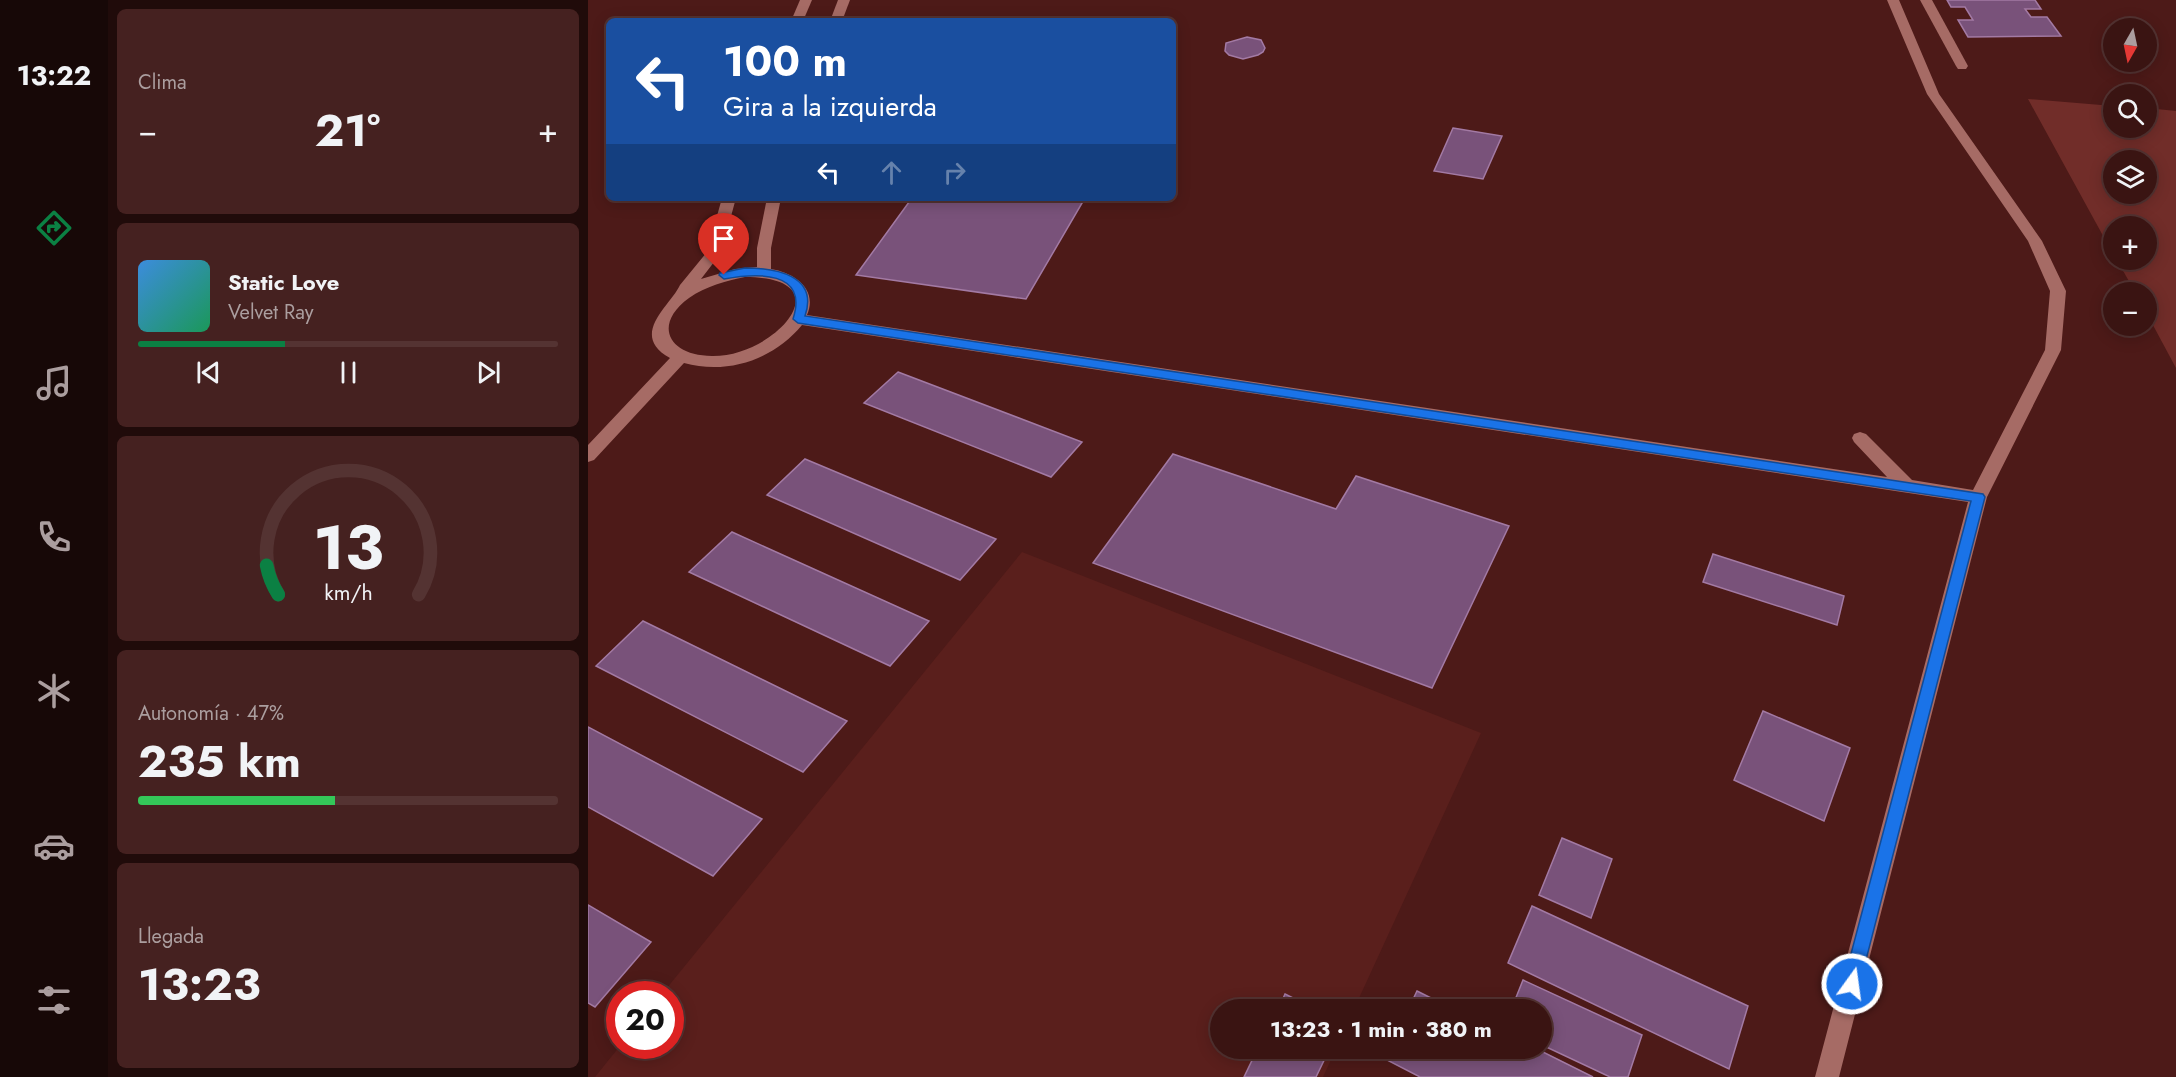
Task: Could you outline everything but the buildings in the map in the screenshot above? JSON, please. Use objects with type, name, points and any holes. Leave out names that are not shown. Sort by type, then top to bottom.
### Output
[{"type":"street","points":[[798,18],[806,0]]},
{"type":"street","points":[[837,18],[844,0]]},
{"type":"street","points":[[1827,1077],[1978,497],[2053,350],[2058,291],[2035,241],[1933,94],[1893,0]]},
{"type":"street","points":[[1926,0],[1962,66]]},
{"type":"street","points":[[673,304],[687,292],[705,282],[745,272],[764,272],[781,276],[798,288],[803,306],[798,319],[786,334],[769,347],[723,362],[699,362],[680,357],[666,348],[660,335],[662,319],[673,304],[714,253],[728,201]]},
{"type":"street","points":[[764,272],[764,248],[773,201]]},
{"type":"street","points":[[798,319],[1978,497]]},
{"type":"street","points":[[588,456],[680,357]]},
{"type":"street","points":[[1860,438],[1908,487]]},
{"type":"shaded area","points":[[2028,99],[2103,105],[2103,138],[2157,138],[2157,109],[2176,111],[2176,368],[2157,333],[2157,282],[2129,282],[2123,270],[2157,270],[2157,216],[2103,216],[2103,236]]},
{"type":"shaded area","points":[[1022,552],[1481,733],[1359,999],[1210,999],[1210,1059],[1331,1059],[1323,1077],[595,1077],[610,1059],[684,1059],[684,981],[673,981]]},
{"type":"route","points":[[724,275],[764,272],[781,276],[794,283],[801,293],[803,306],[798,319],[1978,497],[1852,984]]}]
